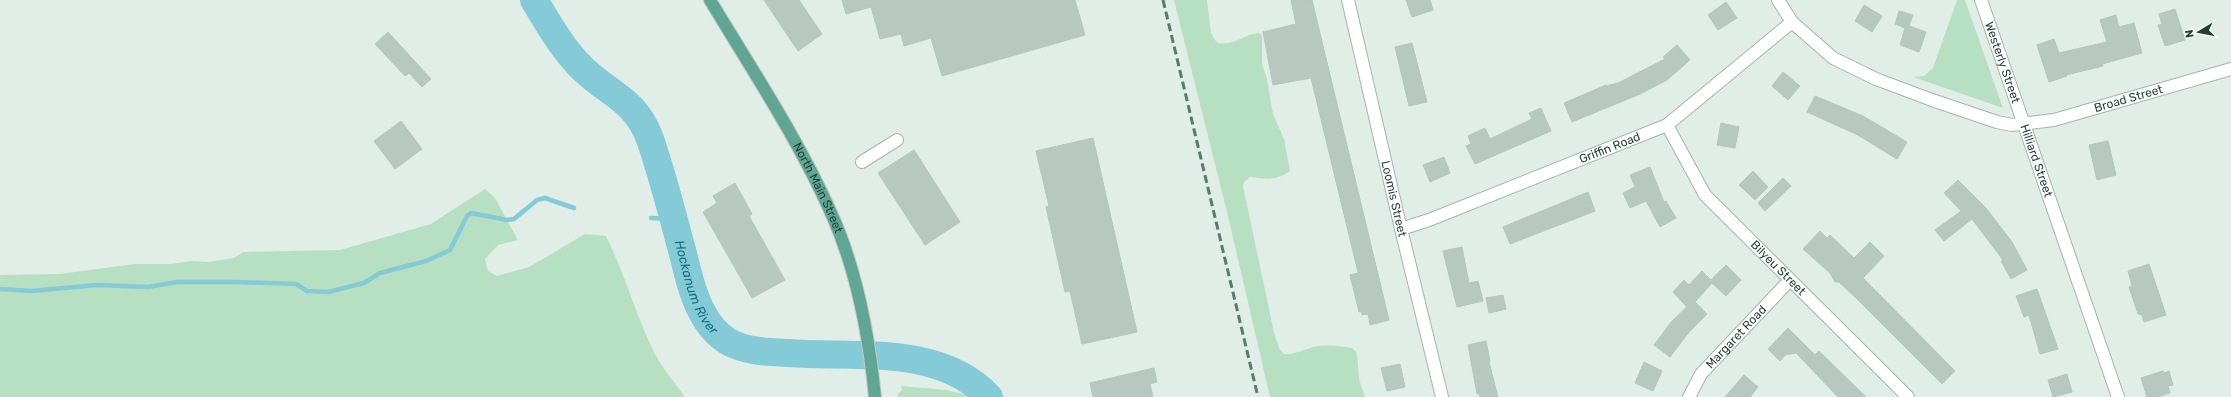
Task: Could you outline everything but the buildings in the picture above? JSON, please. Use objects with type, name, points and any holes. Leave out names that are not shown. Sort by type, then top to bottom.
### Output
[{"type":"main road","name":"North Main Street","points":[[710,0],[784,123],[833,216],[850,264],[865,333],[875,397]]},
{"type":"street","name":"Loomis Street","points":[[1348,0],[1400,229],[1442,397]]},
{"type":"street","name":"Hilliard Street","points":[[1778,0],[1792,22],[1834,58],[1876,79],[1997,122],[2026,125],[2118,397]]},
{"type":"street","name":"Westerly Street","points":[[1981,0],[2026,125]]},
{"type":"street","name":"Griffin Road","points":[[1400,229],[1429,220],[1667,125],[1792,22]]},
{"type":"street","name":"Broad Street","points":[[2026,125],[2091,111],[2231,70]]},
{"type":"street","name":"Bilyeu Street","points":[[1667,125],[1705,195],[1789,281],[1908,397]]},
{"type":"street","points":[[862,162],[898,140]]},
{"type":"street","name":"Margaret Road","points":[[1689,397],[1701,374],[1789,281]]},
{"type":"green space","points":[[1174,0],[1207,0],[1211,33],[1217,43],[1230,43],[1253,34],[1259,33],[1262,35],[1262,64],[1267,79],[1273,114],[1284,139],[1290,171],[1276,178],[1266,179],[1250,177],[1244,182],[1243,186],[1274,333],[1279,348],[1284,354],[1292,354],[1319,346],[1352,348],[1357,353],[1359,379],[1365,397],[1270,397],[1228,216]]},
{"type":"green space","points":[[1957,0],[1965,0],[2003,108],[1913,77],[1924,76],[1933,68]]},
{"type":"green space","points":[[485,189],[495,198],[518,240],[498,245],[485,259],[488,271],[497,276],[529,267],[585,234],[606,236],[613,250],[648,340],[665,371],[685,397],[0,397],[0,275],[60,274],[135,264],[171,264],[192,261],[208,262],[234,258],[243,252],[340,250],[431,224]]},
{"type":"green space","points":[[901,386],[946,390],[976,397],[898,397],[898,394],[902,390]]},
{"type":"waterway","name":"Hockanum River","points":[[534,0],[556,36],[576,62],[593,78],[630,106],[644,126],[650,139],[659,168],[696,298],[707,321],[721,336],[729,342],[743,348],[758,351],[868,355],[921,361],[946,368],[969,380],[989,397]]},
{"type":"waterway","points":[[0,289],[32,291],[97,285],[148,287],[177,282],[236,282],[296,284],[307,291],[328,292],[364,283],[380,273],[426,261],[450,250],[467,216],[471,213],[507,220],[514,219],[537,200],[545,198],[574,208]]},
{"type":"waterway","points":[[651,218],[673,219]]},
{"type":"railway","points":[[1163,0],[1258,397]]}]
